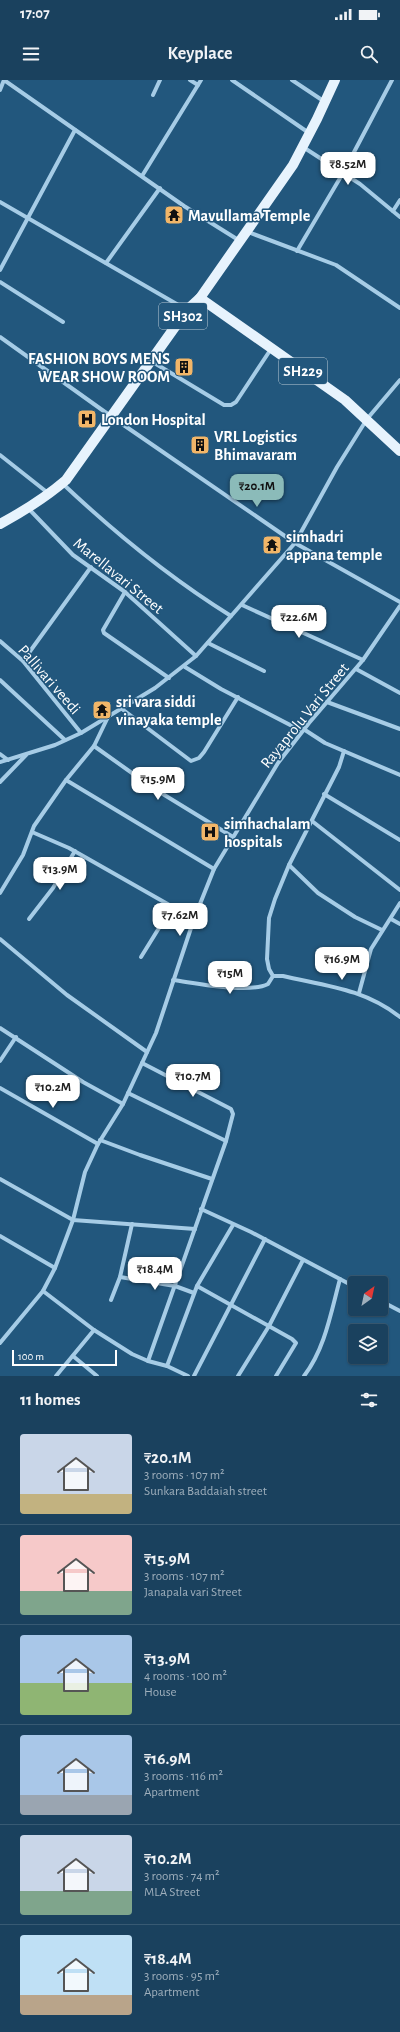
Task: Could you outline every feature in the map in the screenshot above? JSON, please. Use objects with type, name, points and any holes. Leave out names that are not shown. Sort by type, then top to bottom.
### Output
[{"type":"main road","name":"SH302","points":[[0,524],[50,495],[62,484],[112,417],[187,310],[200,298],[241,242],[293,165],[335,80]]},
{"type":"main road","name":"SH229","points":[[200,298],[345,400],[400,451]]},
{"type":"street","points":[[0,90],[4,80],[184,206],[241,242]]},
{"type":"street","points":[[152,95],[160,80]]},
{"type":"street","points":[[190,80],[198,85]]},
{"type":"street","points":[[142,176],[201,80]]},
{"type":"street","points":[[232,80],[309,134]]},
{"type":"street","points":[[292,80],[325,102]]},
{"type":"street","points":[[297,251],[342,173],[392,80]]},
{"type":"street","points":[[0,270],[75,130]]},
{"type":"street","points":[[302,146],[342,173],[400,217]]},
{"type":"street","points":[[106,263],[160,188]]},
{"type":"street","points":[[393,211],[400,200]]},
{"type":"street","points":[[0,202],[187,310]]},
{"type":"street","points":[[248,231],[336,266],[400,308]]},
{"type":"street","points":[[0,282],[63,322]]},
{"type":"street","points":[[0,337],[112,417],[295,543],[400,602]]},
{"type":"street","points":[[151,361],[224,405],[231,405],[236,402],[271,349]]},
{"type":"street","points":[[0,762],[26,755],[80,733],[122,709],[185,667],[242,605],[295,543],[337,467],[367,419],[400,380]]},
{"type":"street","points":[[0,455],[50,495]]},
{"type":"street","points":[[62,484],[102,521],[145,556],[193,593],[232,616]]},
{"type":"street","name":"Marellavari Street","points":[[28,509],[73,554],[125,592],[196,656]]},
{"type":"street","points":[[23,662],[91,567]]},
{"type":"street","points":[[125,592],[102,630],[104,633],[169,678]]},
{"type":"street","points":[[242,605],[363,660]]},
{"type":"street","name":"Rayaprolu Vari Street","points":[[0,1343],[43,1291],[55,1268],[72,1220],[85,1172],[100,1140],[123,1104],[156,1033],[194,919],[214,869],[278,763],[327,702],[356,670],[400,606]]},
{"type":"street","name":"Pallivari veedi","points":[[0,642],[23,662],[80,733]]},
{"type":"street","points":[[208,643],[264,671]]},
{"type":"street","points":[[185,667],[296,728],[305,730],[325,743],[400,775]]},
{"type":"street","points":[[356,670],[400,693]]},
{"type":"street","points":[[0,680],[65,740]]},
{"type":"street","points":[[122,709],[191,761],[200,758],[238,697]]},
{"type":"street","points":[[327,702],[400,729]]},
{"type":"street","points":[[1,891],[23,855],[32,832],[66,780],[94,746],[109,716]]},
{"type":"street","points":[[94,746],[153,788],[233,837]]},
{"type":"street","points":[[273,976],[268,969],[267,959],[269,918],[289,865],[339,767],[344,751]]},
{"type":"street","points":[[0,754],[8,760]]},
{"type":"street","points":[[0,782],[26,755]]},
{"type":"street","points":[[66,780],[214,869]]},
{"type":"street","points":[[324,794],[400,840]]},
{"type":"street","points":[[312,821],[400,890]]},
{"type":"street","points":[[32,832],[75,851],[194,919]]},
{"type":"street","points":[[29,919],[53,888],[75,851]]},
{"type":"street","points":[[289,865],[318,893],[356,917],[382,930]]},
{"type":"street","points":[[359,993],[371,949],[400,903]]},
{"type":"street","points":[[142,957],[172,907]]},
{"type":"street","points":[[391,919],[400,924]]},
{"type":"street","points":[[0,939],[67,995],[147,1052]]},
{"type":"street","points":[[173,980],[234,988],[260,988],[268,984],[273,976]]},
{"type":"street","points":[[273,976],[283,976],[359,993],[376,1001],[400,1017]]},
{"type":"street","points":[[0,1028],[83,1082],[123,1104]]},
{"type":"street","points":[[0,1061],[16,1037]]},
{"type":"street","points":[[142,1063],[231,1109],[233,1114],[226,1141],[148,1361]]},
{"type":"street","points":[[0,1088],[98,1144]]},
{"type":"street","points":[[128,1093],[226,1141]]},
{"type":"street","points":[[100,1140],[212,1179]]},
{"type":"street","points":[[0,1179],[72,1220],[195,1229]]},
{"type":"street","points":[[201,1209],[265,1239],[348,1283]]},
{"type":"street","points":[[111,1300],[120,1277],[132,1224]]},
{"type":"street","points":[[167,1366],[197,1286],[233,1224]]},
{"type":"street","points":[[0,1236],[55,1268]]},
{"type":"street","points":[[194,1376],[232,1306],[265,1239]]},
{"type":"street","points":[[238,1376],[269,1326],[303,1260]]},
{"type":"street","points":[[120,1277],[175,1286],[194,1293]]},
{"type":"street","points":[[304,1376],[316,1356],[325,1335],[340,1279]]},
{"type":"street","points":[[197,1286],[269,1326],[296,1343],[276,1376]]},
{"type":"street","points":[[43,1291],[94,1330],[132,1354],[148,1361],[167,1366],[188,1376]]},
{"type":"street","points":[[388,1305],[400,1311]]},
{"type":"street","points":[[56,1376],[94,1330]]},
{"type":"street","points":[[72,1356],[97,1376]]},
{"type":"place","name":"Mavullama Temple","points":[[174,215]]},
{"type":"place","name":"FASHION BOYS MENS WEAR SHOW ROOM","points":[[184,367]]},
{"type":"place","name":"London Hospital","points":[[87,419]]},
{"type":"place","name":"VRL Logistics Bhimavaram","points":[[200,445]]},
{"type":"place","name":"simhadri appana temple","points":[[272,545]]},
{"type":"place","name":"sri vara siddi vinayaka temple","points":[[102,710]]},
{"type":"place","name":"simhachalam hospitals","points":[[210,832]]}]
